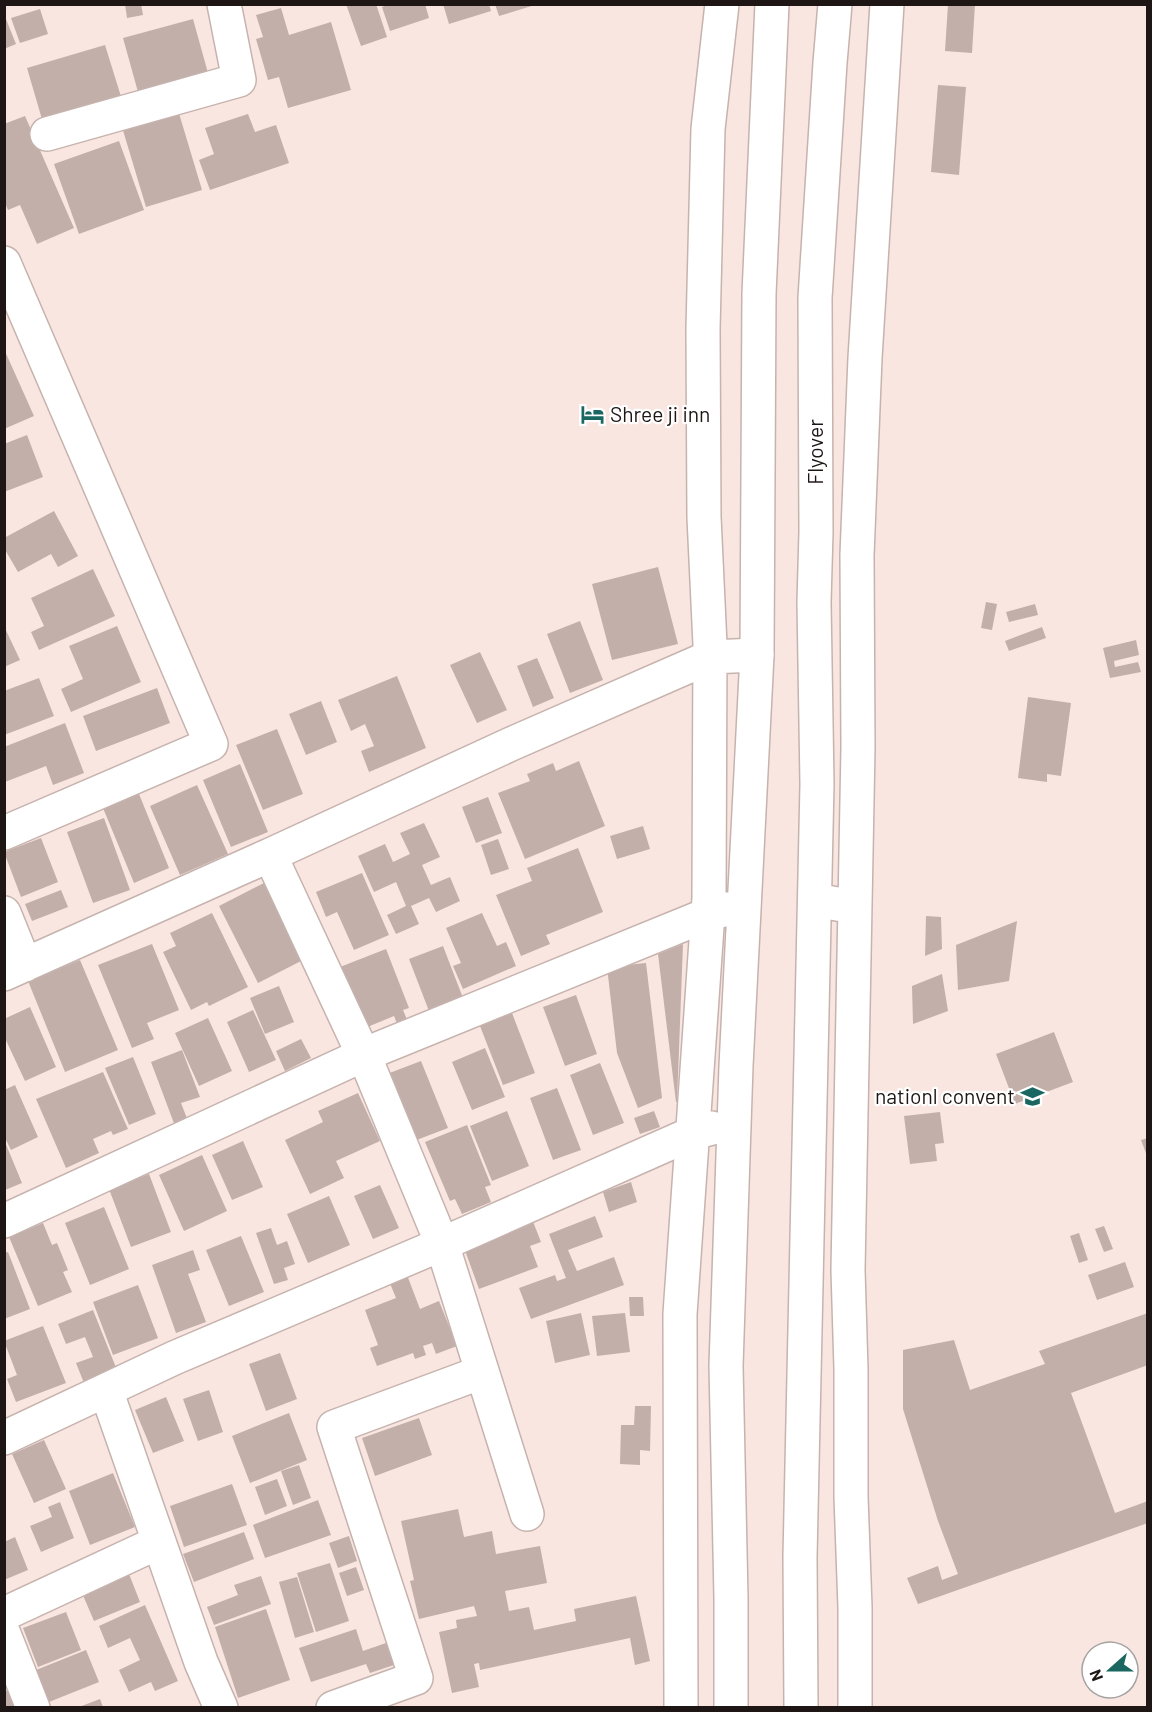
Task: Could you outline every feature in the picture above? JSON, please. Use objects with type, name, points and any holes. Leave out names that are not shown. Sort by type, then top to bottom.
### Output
[{"type":"main road","points":[[47,134],[238,80],[224,4]]},
{"type":"main road","points":[[681,1707],[680,1314],[709,914],[710,657],[704,517],[704,329],[708,129],[722,4]]},
{"type":"main road","points":[[731,1707],[726,1366],[734,1122],[757,655],[759,294],[772,4]]},
{"type":"main road","name":"Flyover","points":[[801,1707],[800,1546],[817,784],[814,602],[815,298],[835,4]]},
{"type":"main road","points":[[855,1707],[848,1270],[858,748],[857,555],[865,358],[886,4]]},
{"type":"main road","points":[[4,263],[211,744],[4,833]]},
{"type":"main road","points":[[4,914],[15,970],[511,744],[710,657],[757,655]]},
{"type":"main road","points":[[270,855],[363,1055],[442,1244],[527,1514]]},
{"type":"main road","points":[[814,900],[854,907]]},
{"type":"main road","points":[[4,1221],[363,1055],[709,914],[745,904]]},
{"type":"main road","points":[[4,1438],[174,1358],[442,1244],[693,1133],[734,1122]]},
{"type":"main road","points":[[333,1707],[416,1678],[334,1427],[482,1372]]},
{"type":"main road","points":[[106,1390],[201,1662],[221,1707]]},
{"type":"main road","points":[[4,1614],[159,1542]]},
{"type":"main road","points":[[4,1634],[33,1707]]},
{"type":"building","points":[[125,4],[141,4],[143,15],[127,18]]},
{"type":"building","points":[[346,4],[376,4],[387,37],[361,46]]},
{"type":"building","points":[[389,4],[425,4],[429,18],[390,31],[382,7]]},
{"type":"building","points":[[443,4],[489,4],[491,11],[449,24]]},
{"type":"building","points":[[495,4],[535,4],[535,5],[499,16]]},
{"type":"building","points":[[948,4],[975,4],[972,53],[945,51]]},
{"type":"building","points":[[281,8],[289,35],[331,22],[351,90],[288,108],[279,77],[268,80],[256,39],[263,37],[256,15]]},
{"type":"building","points":[[40,9],[48,34],[20,43],[11,18]]},
{"type":"building","points":[[4,14],[16,44],[4,49]]},
{"type":"building","points":[[193,19],[208,73],[138,92],[123,38]]},
{"type":"building","points":[[105,45],[123,103],[44,126],[27,68]]},
{"type":"building","points":[[938,85],[966,87],[959,175],[931,172]]},
{"type":"building","points":[[178,110],[202,190],[146,207],[122,127]]},
{"type":"building","points":[[248,114],[255,132],[276,125],[289,163],[210,190],[199,160],[214,154],[205,128]]},
{"type":"building","points":[[25,116],[74,228],[37,244],[20,205],[8,210],[4,201],[4,124]]},
{"type":"building","points":[[119,141],[144,210],[79,234],[54,164]]},
{"type":"building","points":[[4,349],[34,416],[4,429]]},
{"type":"building","points":[[27,435],[43,477],[4,492],[4,444]]},
{"type":"building","points":[[54,511],[78,556],[58,567],[51,554],[18,572],[4,548],[4,538]]},
{"type":"building","points":[[658,567],[678,644],[612,660],[592,584]]},
{"type":"building","points":[[93,569],[115,616],[39,650],[31,632],[44,626],[31,598]]},
{"type":"building","points":[[986,602],[997,604],[992,630],[981,628]]},
{"type":"building","points":[[1035,604],[1038,615],[1009,622],[1006,612]]},
{"type":"building","points":[[580,621],[603,680],[570,693],[547,634]]},
{"type":"building","points":[[4,626],[20,660],[4,667]]},
{"type":"building","points":[[117,626],[141,682],[71,712],[61,689],[83,679],[69,646]]},
{"type":"building","points":[[1042,627],[1046,638],[1009,651],[1005,641]]},
{"type":"building","points":[[1136,640],[1139,655],[1114,661],[1115,667],[1138,662],[1141,672],[1110,678],[1103,648]]},
{"type":"building","points":[[480,652],[507,710],[477,723],[450,665]]},
{"type":"building","points":[[537,658],[554,698],[533,707],[517,666]]},
{"type":"building","points":[[397,676],[426,748],[369,772],[361,751],[374,746],[365,724],[351,731],[338,700]]},
{"type":"building","points":[[39,678],[54,716],[4,735],[4,691]]},
{"type":"building","points":[[157,688],[170,723],[96,751],[83,716]]},
{"type":"building","points":[[1028,697],[1071,703],[1061,776],[1047,774],[1047,782],[1018,778]]},
{"type":"building","points":[[321,701],[337,742],[306,755],[289,714]]},
{"type":"building","points":[[65,723],[84,773],[53,785],[46,766],[5,782],[4,747]]},
{"type":"building","points":[[277,729],[303,794],[263,810],[236,745]]},
{"type":"building","points":[[579,761],[605,826],[525,859],[498,793],[530,781],[527,774],[553,763],[556,771]]},
{"type":"building","points":[[240,764],[268,832],[231,847],[203,780]]},
{"type":"building","points":[[197,785],[228,854],[180,875],[150,806]]},
{"type":"building","points":[[139,794],[169,868],[134,883],[103,808]]},
{"type":"building","points":[[488,797],[502,833],[476,843],[462,807]]},
{"type":"building","points":[[104,818],[130,890],[93,903],[67,832]]},
{"type":"building","points":[[424,823],[440,857],[422,865],[431,885],[450,877],[460,901],[436,912],[429,898],[411,906],[419,924],[396,934],[387,915],[406,906],[396,882],[374,892],[358,856],[385,844],[393,862],[410,854],[400,833]]},
{"type":"building","points":[[643,826],[650,849],[617,859],[610,836]]},
{"type":"building","points":[[41,838],[58,882],[21,897],[4,852]]},
{"type":"building","points":[[498,839],[509,869],[491,875],[481,845]]},
{"type":"building","points":[[578,848],[603,912],[546,935],[550,944],[521,956],[496,895],[532,881],[527,868]]},
{"type":"building","points":[[362,873],[389,935],[354,950],[337,912],[326,917],[316,892]]},
{"type":"building","points":[[264,883],[303,960],[258,983],[219,906]]},
{"type":"building","points":[[61,890],[68,907],[32,921],[25,904]]},
{"type":"building","points":[[212,913],[248,987],[209,1006],[207,1002],[191,1010],[163,952],[176,946],[170,933]]},
{"type":"building","points":[[482,913],[497,946],[506,942],[516,966],[463,989],[453,966],[461,963],[446,928]]},
{"type":"building","points":[[926,916],[941,917],[942,949],[925,956]]},
{"type":"building","points":[[1017,921],[1009,981],[958,990],[956,945]]},
{"type":"building","points":[[152,944],[179,1010],[147,1023],[154,1039],[132,1048],[98,965]]},
{"type":"building","points":[[683,944],[677,1102],[676,1102],[658,954]]},
{"type":"building","points":[[443,946],[463,998],[429,1011],[409,959]]},
{"type":"building","points":[[386,949],[409,1008],[403,1010],[408,1022],[398,1026],[394,1016],[365,1028],[340,967]]},
{"type":"building","points":[[80,960],[118,1050],[65,1072],[28,981]]},
{"type":"building","points":[[646,963],[662,1098],[638,1108],[617,1053],[607,967]]},
{"type":"building","points":[[942,974],[948,1011],[913,1024],[912,986]]},
{"type":"building","points":[[279,986],[294,1022],[265,1034],[250,998]]},
{"type":"building","points":[[576,995],[597,1054],[565,1066],[543,1007]]},
{"type":"building","points":[[30,1007],[56,1067],[25,1081],[4,1036],[4,1019]]},
{"type":"building","points":[[253,1010],[276,1060],[249,1072],[227,1022]]},
{"type":"building","points":[[512,1013],[535,1073],[503,1085],[480,1026]]},
{"type":"building","points":[[208,1018],[232,1071],[199,1086],[175,1033]]},
{"type":"building","points":[[1054,1032],[1073,1082],[1015,1104],[996,1054]]},
{"type":"building","points":[[301,1039],[311,1058],[285,1071],[276,1051]]},
{"type":"building","points":[[485,1048],[505,1097],[472,1110],[452,1062]]},
{"type":"building","points":[[182,1050],[200,1097],[181,1103],[188,1121],[175,1126],[151,1062]]},
{"type":"building","points":[[133,1057],[156,1114],[129,1125],[105,1068]]},
{"type":"building","points":[[421,1061],[448,1128],[406,1144],[379,1077]]},
{"type":"building","points":[[600,1063],[624,1123],[593,1135],[570,1075]]},
{"type":"building","points":[[103,1072],[128,1129],[113,1135],[111,1131],[93,1139],[99,1153],[66,1168],[36,1099]]},
{"type":"building","points":[[15,1085],[38,1137],[11,1150],[4,1136],[4,1090]]},
{"type":"building","points":[[557,1088],[581,1150],[553,1160],[530,1098]]},
{"type":"building","points":[[358,1093],[380,1141],[336,1161],[344,1178],[310,1194],[285,1140],[323,1122],[318,1111]]},
{"type":"building","points":[[507,1111],[529,1166],[492,1181],[470,1126]]},
{"type":"building","points":[[654,1111],[660,1127],[640,1134],[634,1118]]},
{"type":"building","points":[[940,1112],[944,1143],[935,1144],[937,1161],[910,1164],[904,1116]]},
{"type":"building","points":[[467,1125],[491,1185],[485,1187],[491,1202],[462,1214],[455,1199],[450,1201],[425,1142]]},
{"type":"building","points":[[1148,1138],[1148,1156],[1147,1156],[1141,1140]]},
{"type":"building","points":[[243,1141],[263,1187],[232,1200],[212,1155]]},
{"type":"building","points":[[5,1142],[22,1183],[5,1190]]},
{"type":"building","points":[[202,1155],[227,1211],[184,1231],[159,1175]]},
{"type":"building","points":[[149,1174],[171,1232],[131,1247],[109,1189]]},
{"type":"building","points":[[631,1182],[637,1202],[609,1212],[603,1192]]},
{"type":"building","points":[[380,1185],[399,1228],[373,1239],[354,1196]]},
{"type":"building","points":[[329,1196],[350,1245],[308,1263],[287,1214]]},
{"type":"building","points":[[104,1207],[129,1269],[90,1285],[65,1223]]},
{"type":"building","points":[[595,1216],[603,1237],[568,1250],[577,1271],[614,1257],[624,1285],[531,1319],[519,1288],[555,1275],[557,1281],[566,1278],[549,1234]]},
{"type":"building","points":[[532,1219],[541,1242],[530,1246],[538,1267],[479,1289],[463,1245]]},
{"type":"building","points":[[43,1223],[52,1245],[57,1243],[68,1270],[63,1272],[72,1292],[38,1306],[9,1237]]},
{"type":"building","points":[[1104,1226],[1113,1249],[1104,1252],[1095,1229]]},
{"type":"building","points":[[271,1228],[277,1245],[287,1241],[295,1264],[284,1268],[288,1280],[274,1284],[256,1233]]},
{"type":"building","points":[[1079,1233],[1088,1260],[1079,1263],[1070,1236]]},
{"type":"building","points":[[241,1236],[264,1292],[229,1306],[206,1250]]},
{"type":"building","points":[[193,1250],[200,1270],[188,1274],[206,1322],[176,1333],[152,1265]]},
{"type":"building","points":[[8,1252],[30,1309],[4,1319],[4,1253]]},
{"type":"building","points":[[1125,1262],[1134,1287],[1097,1300],[1088,1275]]},
{"type":"building","points":[[407,1275],[420,1309],[439,1301],[457,1346],[436,1354],[432,1343],[423,1346],[426,1355],[415,1359],[413,1353],[377,1366],[370,1348],[378,1345],[365,1310],[396,1298],[389,1281]]},
{"type":"building","points":[[138,1285],[158,1338],[113,1355],[93,1302]]},
{"type":"building","points":[[629,1297],[643,1297],[644,1316],[630,1316]]},
{"type":"building","points":[[93,1310],[117,1370],[84,1383],[76,1363],[93,1357],[85,1337],[66,1344],[58,1324]]},
{"type":"building","points":[[581,1313],[590,1355],[555,1363],[546,1321]]},
{"type":"building","points":[[625,1313],[630,1352],[597,1356],[592,1316]]},
{"type":"building","points":[[1148,1313],[1148,1365],[1071,1393],[1115,1513],[1148,1501],[1148,1523],[918,1604],[907,1578],[938,1566],[942,1580],[958,1574],[938,1521],[903,1409],[903,1350],[954,1340],[970,1390],[1045,1364],[1039,1351]]},
{"type":"building","points":[[43,1326],[66,1383],[16,1402],[7,1379],[17,1375],[4,1341]]},
{"type":"building","points":[[280,1353],[297,1399],[266,1411],[249,1364]]},
{"type":"building","points":[[209,1390],[223,1432],[198,1441],[183,1399]]},
{"type":"building","points":[[166,1397],[184,1441],[153,1453],[135,1410]]},
{"type":"building","points":[[635,1406],[651,1406],[650,1451],[640,1450],[640,1465],[620,1464],[621,1425],[634,1425]]},
{"type":"building","points":[[289,1413],[307,1460],[250,1483],[232,1436]]},
{"type":"building","points":[[419,1418],[432,1455],[375,1476],[362,1438]]},
{"type":"building","points":[[44,1440],[66,1489],[34,1503],[12,1454]]},
{"type":"building","points":[[299,1465],[311,1498],[293,1505],[281,1471]]},
{"type":"building","points":[[113,1473],[135,1527],[90,1545],[69,1491]]},
{"type":"building","points":[[277,1479],[287,1506],[265,1515],[255,1487]]},
{"type":"building","points":[[232,1484],[247,1525],[184,1547],[170,1506]]},
{"type":"building","points":[[318,1500],[331,1535],[265,1558],[253,1525]]},
{"type":"building","points":[[60,1502],[74,1538],[41,1552],[30,1526],[52,1517],[48,1507]]},
{"type":"building","points":[[458,1509],[464,1537],[492,1531],[496,1554],[540,1546],[547,1583],[505,1591],[509,1611],[529,1607],[534,1630],[576,1621],[574,1609],[636,1596],[650,1661],[635,1665],[630,1638],[480,1670],[479,1663],[474,1664],[479,1687],[452,1693],[439,1632],[457,1628],[456,1620],[477,1616],[474,1606],[419,1619],[410,1581],[414,1580],[401,1521]]},
{"type":"building","points":[[244,1532],[254,1559],[194,1582],[183,1554]]},
{"type":"building","points":[[349,1536],[357,1561],[338,1568],[329,1543]]},
{"type":"building","points":[[15,1537],[28,1570],[4,1580],[4,1542]]},
{"type":"building","points":[[330,1563],[349,1621],[316,1632],[297,1573]]},
{"type":"building","points":[[356,1567],[364,1590],[347,1596],[339,1573]]},
{"type":"building","points":[[129,1574],[140,1602],[94,1621],[82,1593]]},
{"type":"building","points":[[261,1576],[271,1604],[214,1625],[207,1607],[238,1595],[234,1585]]},
{"type":"building","points":[[297,1577],[314,1632],[295,1638],[279,1582]]},
{"type":"building","points":[[145,1605],[178,1681],[155,1691],[151,1682],[129,1692],[119,1670],[140,1660],[130,1638],[108,1648],[99,1626]]},
{"type":"building","points":[[266,1609],[290,1680],[238,1698],[215,1627]]},
{"type":"building","points":[[66,1612],[81,1650],[38,1667],[23,1628]]},
{"type":"building","points":[[356,1629],[363,1651],[386,1643],[394,1665],[370,1673],[366,1664],[311,1682],[299,1648]]},
{"type":"building","points":[[86,1650],[99,1682],[49,1702],[36,1670]]},
{"type":"building","points":[[14,1687],[24,1707],[4,1707],[4,1692]]},
{"type":"building","points":[[100,1699],[103,1707],[79,1707]]},
{"type":"place","name":"Shree ji inn","points":[[592,415]]},
{"type":"place","name":"nationl convent","points":[[1033,1097]]}]
